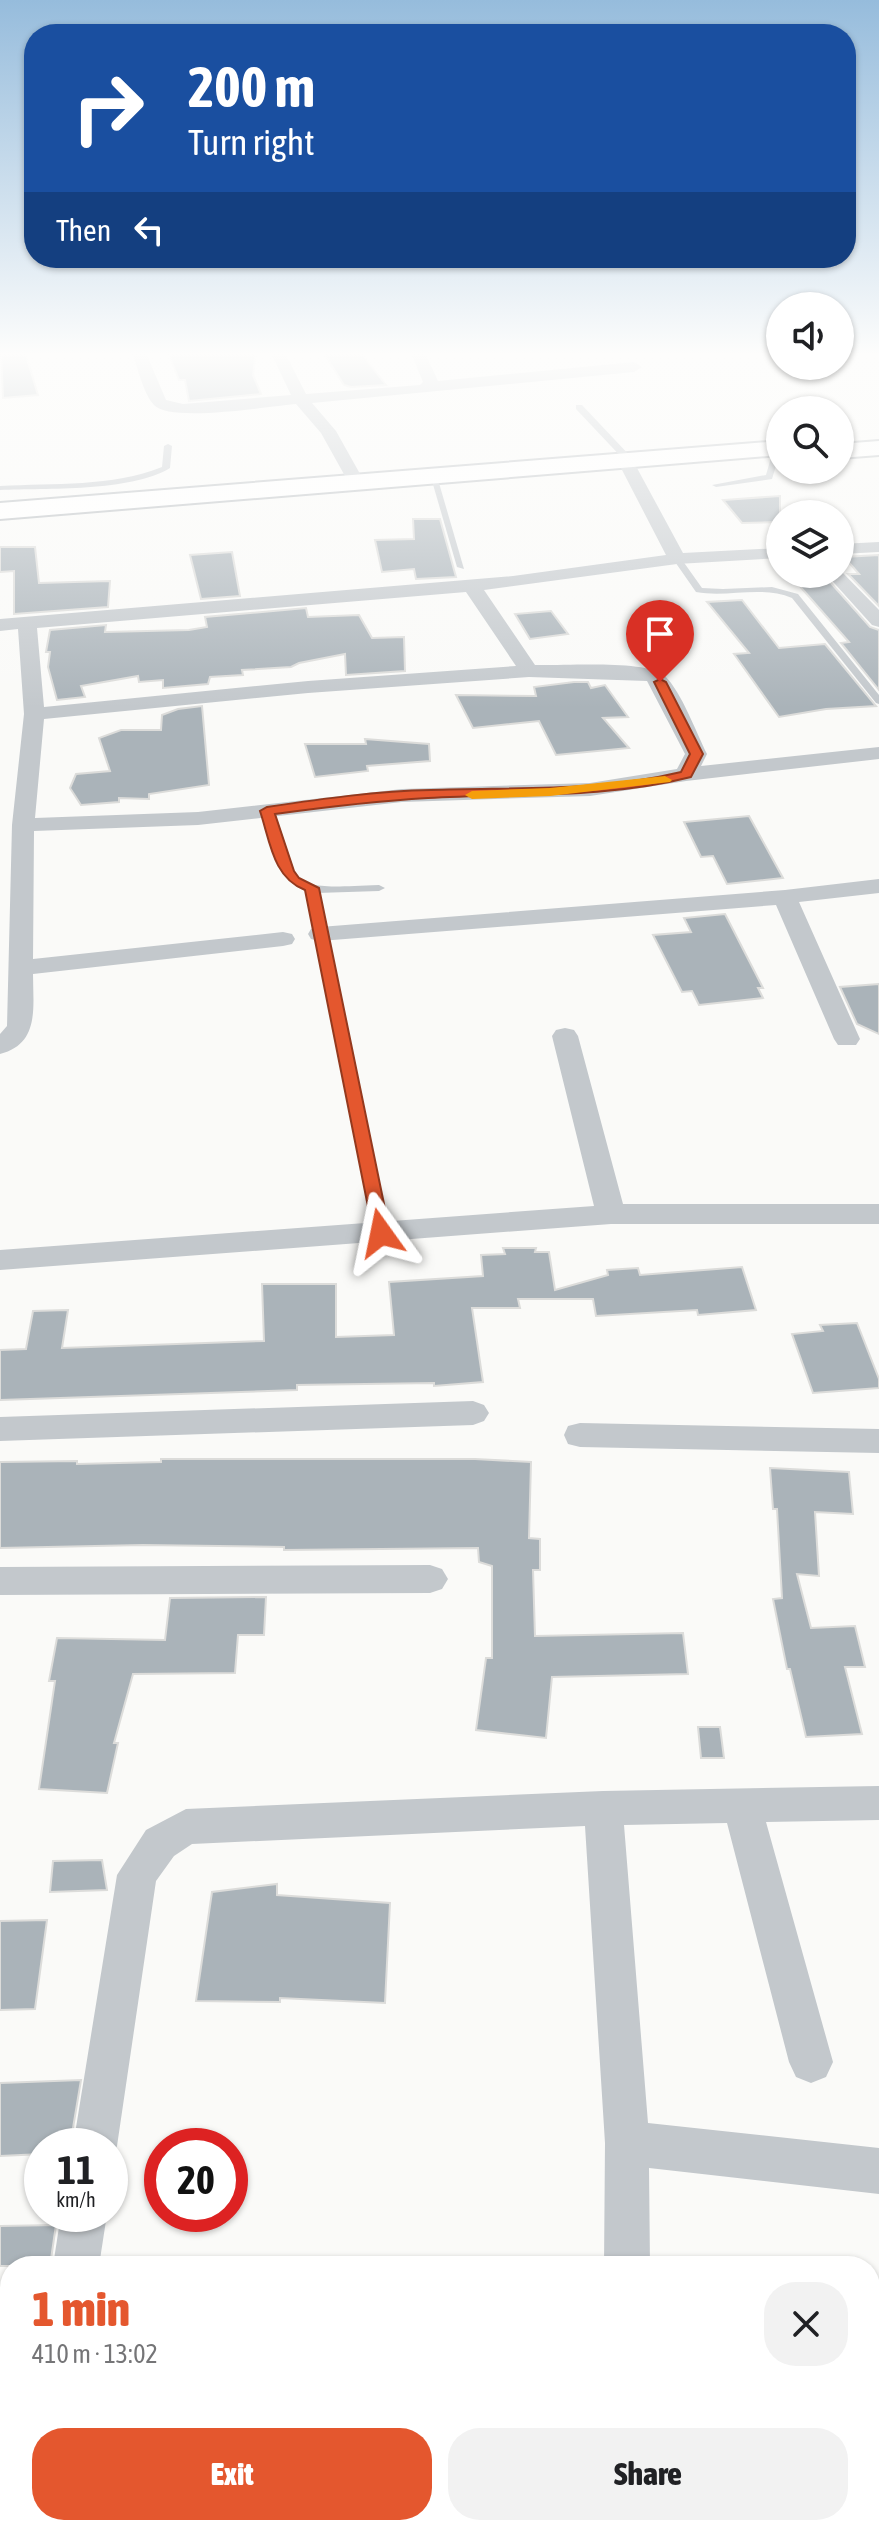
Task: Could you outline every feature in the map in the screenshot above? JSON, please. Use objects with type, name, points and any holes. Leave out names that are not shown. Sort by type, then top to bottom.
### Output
[{"type":"highway","points":[[0,511],[511,471]]},
{"type":"highway","points":[[0,518],[554,471]]},
{"type":"street","points":[[351,471],[356,481]]},
{"type":"street","points":[[633,471],[677,559]]},
{"type":"street","points":[[854,548],[879,547]]},
{"type":"street","points":[[0,625],[471,585],[677,559],[766,554]]},
{"type":"street","points":[[471,585],[529,671]]},
{"type":"street","points":[[848,588],[879,621]]},
{"type":"street","points":[[0,1046],[14,1037],[20,1026],[23,825],[34,714],[27,623]]},
{"type":"street","points":[[34,714],[308,687],[529,671],[637,673],[653,676],[660,682],[696,754],[686,774]]},
{"type":"street","points":[[23,825],[218,817],[331,802],[428,794],[550,792],[879,753]]},
{"type":"street","points":[[320,934],[785,897],[879,886]]},
{"type":"street","points":[[785,897],[847,1039]]},
{"type":"street","points":[[21,968],[283,939]]},
{"type":"street","points":[[565,1036],[611,1214]]},
{"type":"street","points":[[0,1260],[611,1214],[879,1214]]},
{"type":"street","points":[[0,1429],[473,1413]]},
{"type":"street","points":[[580,1435],[879,1441]]},
{"type":"street","points":[[0,1581],[430,1579]]},
{"type":"street","points":[[98,2128],[137,1875],[160,1843],[186,1827],[603,1808],[879,1803]]},
{"type":"street","points":[[741,1804],[811,2062]]},
{"type":"street","points":[[603,1808],[627,2143],[627,2256]]},
{"type":"street","points":[[627,2143],[879,2171]]},
{"type":"street","points":[[78,2256],[81,2232]]},
{"type":"lane","points":[[0,488],[98,482],[157,471]]},
{"type":"lane","points":[[716,485],[766,477]]},
{"type":"lane","points":[[435,483],[461,567]]},
{"type":"lane","points":[[677,559],[699,590],[712,593],[769,589],[786,591],[795,596],[879,701]]},
{"type":"lane","points":[[267,811],[287,872],[294,881],[311,888],[379,888]]},
{"type":"lane","points":[[311,888],[381,1233]]},
{"type":"building","points":[[780,496],[780,500],[766,500],[766,522],[742,523],[723,500]]},
{"type":"building","points":[[413,519],[440,519],[456,577],[416,579],[414,569],[382,572],[375,540],[414,539]]},
{"type":"building","points":[[0,547],[35,547],[39,583],[110,581],[108,607],[14,614],[14,571],[0,572]]},
{"type":"building","points":[[232,552],[240,596],[201,599],[190,555]]},
{"type":"building","points":[[879,555],[879,606],[854,580],[854,574],[859,574],[854,568],[854,556]]},
{"type":"building","points":[[801,588],[835,588],[870,627],[879,630],[879,690],[841,643],[849,642]]},
{"type":"building","points":[[742,600],[779,648],[825,644],[876,706],[826,709],[779,717],[734,654],[749,653],[707,602]]},
{"type":"building","points":[[306,608],[308,617],[359,615],[372,638],[404,637],[405,671],[346,675],[345,654],[291,667],[242,670],[243,675],[210,677],[208,684],[163,688],[163,680],[139,682],[138,676],[81,686],[85,697],[57,700],[48,667],[50,652],[46,652],[50,630],[106,625],[105,632],[189,630],[207,627],[205,617]]},
{"type":"building","points":[[551,611],[568,634],[530,639],[515,614]]},
{"type":"building","points":[[588,682],[591,688],[605,685],[628,717],[603,718],[629,748],[556,755],[539,721],[473,728],[456,695],[536,696],[534,687]]},
{"type":"building","points":[[202,706],[209,785],[149,794],[149,799],[119,798],[119,802],[81,805],[70,788],[76,774],[110,771],[99,738],[121,730],[161,730],[162,715]]},
{"type":"building","points":[[365,739],[429,744],[430,761],[367,766],[368,771],[315,777],[305,744],[366,744]]},
{"type":"building","points":[[749,816],[783,878],[727,884],[713,856],[701,857],[684,822]]},
{"type":"building","points":[[725,914],[763,988],[758,988],[763,998],[699,1005],[692,991],[682,992],[653,935],[691,932],[684,918]]},
{"type":"building","points":[[879,984],[879,1034],[857,1024],[840,987]]},
{"type":"building","points":[[503,1248],[536,1248],[535,1252],[549,1252],[555,1290],[608,1275],[607,1270],[638,1268],[640,1275],[742,1267],[756,1310],[698,1315],[697,1310],[596,1316],[593,1299],[518,1299],[520,1308],[472,1308],[483,1382],[434,1386],[434,1383],[297,1385],[297,1390],[0,1400],[0,1350],[26,1349],[33,1311],[68,1310],[62,1348],[264,1341],[262,1284],[336,1284],[336,1337],[394,1335],[389,1282],[483,1276],[481,1255],[505,1254]]},
{"type":"building","points":[[857,1323],[879,1379],[879,1388],[813,1393],[792,1334],[823,1331],[820,1325]]},
{"type":"building","points":[[161,1459],[475,1459],[531,1462],[529,1538],[540,1539],[540,1570],[533,1570],[535,1636],[683,1633],[688,1674],[552,1677],[546,1738],[476,1730],[486,1658],[492,1658],[492,1566],[479,1562],[478,1548],[284,1550],[284,1547],[143,1545],[0,1548],[0,1462],[77,1461],[77,1464],[161,1462]]},
{"type":"building","points":[[770,1468],[849,1472],[853,1514],[815,1512],[819,1576],[797,1574],[811,1628],[855,1626],[865,1667],[845,1667],[862,1734],[806,1737],[790,1669],[787,1669],[773,1599],[782,1598],[777,1509],[773,1509]]},
{"type":"building","points":[[266,1597],[264,1635],[238,1635],[235,1673],[133,1674],[114,1743],[118,1743],[107,1793],[39,1789],[55,1681],[49,1681],[57,1638],[165,1640],[170,1598]]},
{"type":"building","points":[[698,1727],[720,1727],[724,1758],[701,1758]]},
{"type":"building","points":[[102,1860],[107,1890],[50,1892],[53,1861]]},
{"type":"building","points":[[277,1884],[277,1895],[390,1903],[385,2003],[280,1998],[280,2002],[196,2001],[212,1892]]},
{"type":"building","points":[[47,1920],[35,2009],[0,2010],[0,1921]]},
{"type":"building","points":[[81,2080],[73,2128],[24,2128],[24,2155],[0,2156],[0,2083]]},
{"type":"building","points":[[0,2226],[24,2226],[24,2232],[55,2232],[51,2256],[0,2256]]},
{"type":"slow traffic","points":[[472,795],[550,792],[665,780]]},
{"type":"route","points":[[381,1233],[311,888],[294,881],[287,872],[267,811],[428,794],[550,792],[663,780],[686,774],[696,754],[660,682]]}]
